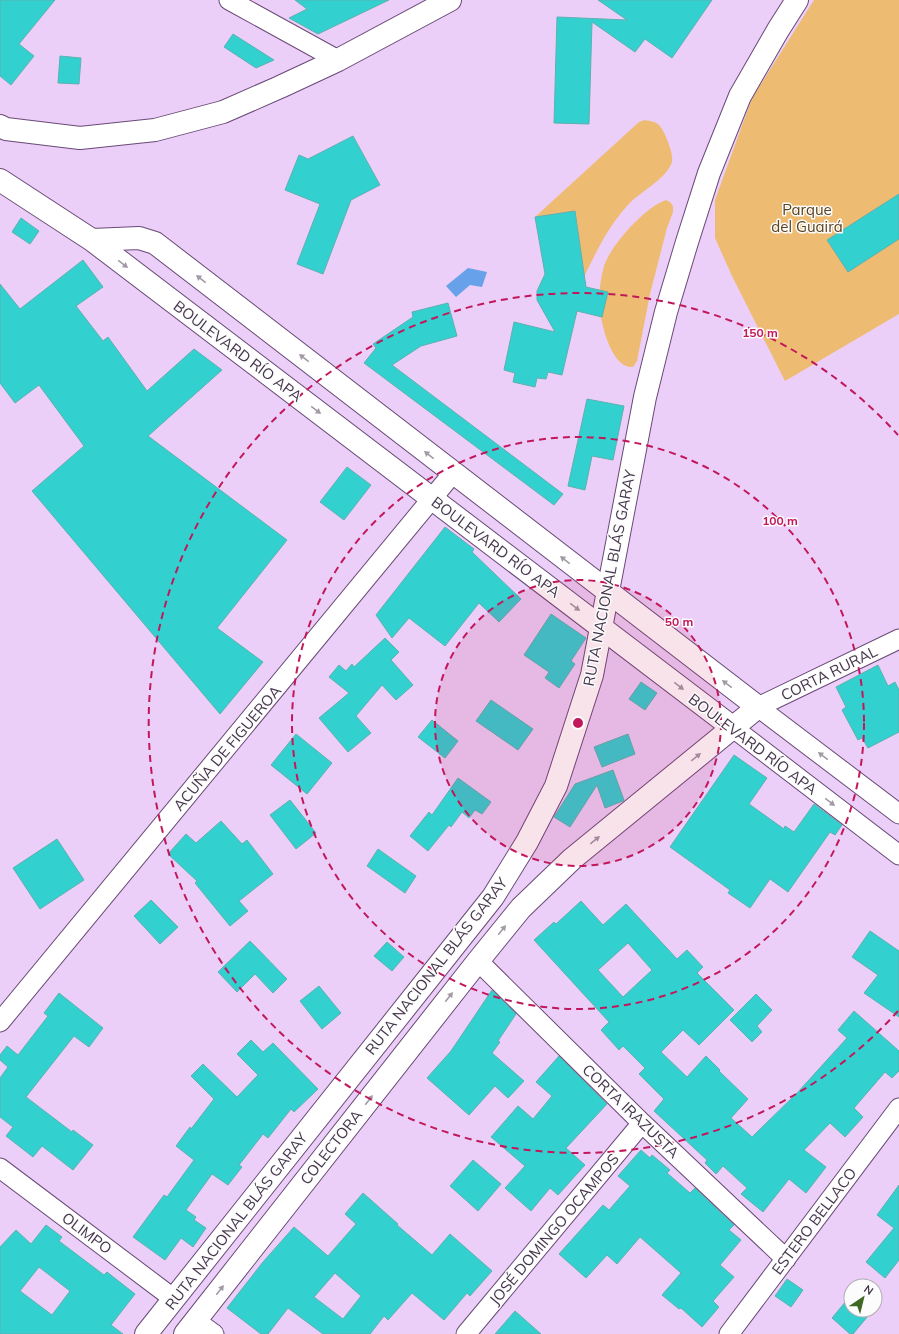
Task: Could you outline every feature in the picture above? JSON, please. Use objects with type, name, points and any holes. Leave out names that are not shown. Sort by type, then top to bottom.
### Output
[{"type":"main road","points":[[2,130],[80,138],[155,130],[223,112],[338,60],[450,0]]},
{"type":"main road","name":"RUTA NACIONAL BLÁS GARAY","points":[[146,1334],[493,897],[527,842],[556,786],[592,676],[645,397],[666,312],[687,242],[709,173],[740,96],[797,0]]},
{"type":"main road","name":"BOULEVARD RÍO APA","points":[[0,180],[92,240],[602,627],[732,728]]},
{"type":"main road","points":[[92,240],[139,238],[155,243],[453,474],[758,707]]},
{"type":"main road","name":"COLECTORA","points":[[190,1327],[478,960],[521,908],[572,859],[758,707]]},
{"type":"street","points":[[229,0],[338,60]]},
{"type":"street","name":"ACUÑA DE FIGUEROA","points":[[0,1022],[453,474]]},
{"type":"street","name":"CORTA RURAL","points":[[758,707],[899,638]]},
{"type":"street","points":[[758,707],[899,814]]},
{"type":"street","name":"BOULEVARD RÍO APA","points":[[732,728],[899,855]]},
{"type":"street","name":"CORTA IRAZUSTA","points":[[478,960],[642,1123],[786,1259]]},
{"type":"street","name":"ESTERO BELLACO","points":[[729,1334],[899,1108]]},
{"type":"street","name":"JOSÉ DOMINGO OCAMPOS","points":[[466,1334],[642,1123]]},
{"type":"street","name":"OLIMPO","points":[[0,1168],[174,1299]]},
{"type":"street","points":[[190,1327],[214,1334]]},
{"type":"green space","name":"Parque del Guairá","points":[[814,0],[899,0],[899,314],[785,381],[732,276],[715,238],[715,200],[752,98]]},
{"type":"green space","points":[[645,120],[656,123],[661,128],[670,149],[672,162],[669,168],[658,180],[632,201],[620,214],[603,240],[584,277],[575,211],[535,217],[639,122]]},
{"type":"green space","points":[[666,200],[673,206],[673,212],[667,228],[650,294],[637,361],[633,367],[625,365],[618,360],[612,352],[608,342],[604,331],[600,310],[600,284],[604,266],[608,257],[621,238],[648,210]]},
{"type":"water","points":[[468,268],[487,272],[482,287],[470,285],[456,297],[446,286]]},
{"type":"building","points":[[0,0],[55,0],[19,44],[34,56],[11,85],[0,76]]},
{"type":"building","points":[[295,0],[389,0],[318,34],[289,18],[307,9]]},
{"type":"building","points":[[598,0],[712,0],[672,58],[645,39],[635,52],[592,22],[589,124],[554,123],[557,17],[627,20]]},
{"type":"building","points":[[233,34],[274,60],[256,68],[224,47]]},
{"type":"building","points":[[60,56],[81,58],[79,84],[58,83]]},
{"type":"building","points":[[353,136],[380,185],[351,200],[323,274],[297,264],[320,204],[285,190],[299,155],[308,159]]},
{"type":"building","points":[[899,194],[899,239],[848,272],[827,240]]},
{"type":"building","points":[[575,211],[586,287],[608,292],[602,317],[577,311],[562,375],[548,372],[546,379],[537,378],[535,387],[513,382],[515,373],[504,370],[514,322],[555,332],[537,300],[537,291],[545,274],[535,217]]},
{"type":"building","points":[[21,218],[39,231],[30,244],[12,232]]},
{"type":"building","points":[[83,260],[103,287],[76,306],[103,341],[108,337],[147,391],[194,349],[222,370],[148,436],[287,540],[217,628],[263,662],[220,714],[32,491],[84,446],[39,385],[15,403],[0,383],[0,284],[20,309]]},
{"type":"building","points":[[448,303],[457,336],[421,346],[392,365],[563,494],[554,505],[364,363],[376,348],[373,344],[413,317],[412,312]]},
{"type":"building","points":[[587,399],[624,406],[613,460],[592,456],[585,490],[568,486]]},
{"type":"building","points":[[347,467],[371,485],[344,520],[320,502]]},
{"type":"building","points":[[445,527],[474,549],[472,552],[521,599],[499,622],[479,603],[445,646],[409,618],[392,638],[376,615]]},
{"type":"building","points":[[551,614],[586,638],[571,661],[575,664],[559,688],[545,678],[549,672],[524,655]]},
{"type":"building","points":[[385,638],[399,652],[391,660],[413,685],[396,700],[382,685],[356,716],[371,733],[348,752],[319,718],[349,693],[329,677],[339,665],[346,671],[352,664],[354,667]]},
{"type":"building","points":[[878,665],[888,686],[895,682],[899,690],[899,732],[868,748],[862,738],[858,740],[842,710],[846,707],[836,687]]},
{"type":"building","points":[[641,682],[657,693],[645,710],[629,699]]},
{"type":"building","points":[[491,700],[533,729],[518,750],[476,721]]},
{"type":"building","points":[[432,720],[458,741],[445,758],[418,737]]},
{"type":"building","points":[[296,734],[332,763],[307,794],[271,765]]},
{"type":"building","points":[[628,734],[635,754],[602,767],[594,747]]},
{"type":"building","points":[[734,755],[767,778],[749,804],[784,829],[785,826],[794,832],[814,804],[842,825],[835,835],[830,832],[788,892],[770,879],[750,908],[728,893],[730,890],[670,847]]},
{"type":"building","points":[[613,770],[624,800],[623,801],[605,808],[597,785],[570,827],[554,817],[575,784]]},
{"type":"building","points":[[458,778],[491,802],[482,814],[475,810],[469,818],[462,812],[451,827],[449,825],[428,851],[410,836],[429,812],[432,815]]},
{"type":"building","points":[[290,800],[316,833],[296,849],[270,815]]},
{"type":"building","points":[[221,821],[242,844],[247,840],[273,874],[239,901],[248,911],[230,926],[195,883],[197,881],[168,854],[186,834],[196,843]]},
{"type":"building","points":[[57,839],[84,880],[40,909],[13,868]]},
{"type":"building","points":[[378,849],[416,876],[405,893],[367,866]]},
{"type":"building","points":[[151,900],[178,927],[160,944],[134,916]]},
{"type":"building","points":[[581,901],[603,925],[626,904],[677,959],[687,950],[703,967],[697,973],[734,1010],[699,1045],[683,1030],[661,1052],[687,1077],[706,1056],[748,1099],[731,1118],[752,1137],[798,1092],[847,1038],[838,1030],[854,1011],[899,1051],[899,1071],[892,1078],[885,1072],[854,1108],[863,1117],[845,1137],[830,1123],[804,1150],[826,1167],[806,1193],[789,1179],[763,1212],[741,1194],[747,1188],[723,1166],[716,1174],[705,1163],[707,1160],[654,1111],[664,1099],[639,1074],[645,1068],[623,1046],[619,1050],[601,1030],[609,1022],[534,940],[554,922],[556,924]],"holes":[[[628,943],[652,970],[623,997],[598,970]]]},
{"type":"building","points":[[870,931],[899,951],[899,1017],[864,993],[878,975],[852,957]]},
{"type":"building","points":[[250,941],[287,979],[273,993],[255,974],[237,992],[218,972]]},
{"type":"building","points":[[387,942],[404,957],[392,971],[374,956]]},
{"type":"building","points":[[319,986],[341,1013],[322,1029],[300,1001]]},
{"type":"building","points":[[492,990],[516,1014],[492,1053],[524,1081],[508,1098],[495,1086],[469,1115],[427,1078],[451,1051]]},
{"type":"building","points":[[59,993],[103,1028],[89,1047],[74,1036],[26,1097],[72,1132],[73,1130],[93,1145],[73,1170],[42,1146],[33,1157],[6,1136],[13,1127],[0,1117],[0,1078],[8,1067],[0,1060],[0,1055],[7,1046],[18,1055],[48,1016],[44,1013]]},
{"type":"building","points":[[756,994],[772,1010],[757,1026],[762,1032],[752,1042],[730,1020]]},
{"type":"building","points":[[251,1040],[263,1052],[273,1043],[318,1089],[294,1112],[291,1109],[268,1138],[263,1134],[239,1165],[242,1167],[228,1185],[212,1174],[186,1210],[196,1217],[194,1220],[206,1228],[193,1247],[181,1238],[165,1260],[133,1237],[164,1195],[167,1197],[194,1160],[176,1146],[214,1099],[191,1076],[203,1064],[237,1097],[258,1075],[237,1054]]},
{"type":"building","points":[[559,1056],[607,1104],[566,1148],[585,1165],[558,1195],[550,1188],[531,1211],[505,1188],[525,1166],[491,1137],[518,1106],[533,1119],[552,1096],[536,1082]]},
{"type":"building","points":[[641,1150],[650,1158],[652,1155],[670,1170],[667,1173],[690,1193],[695,1188],[734,1225],[729,1230],[741,1240],[720,1265],[734,1277],[713,1301],[719,1307],[702,1327],[681,1308],[679,1309],[662,1295],[681,1273],[640,1237],[617,1264],[607,1255],[586,1278],[559,1254],[603,1205],[609,1210],[630,1186],[618,1176]]},
{"type":"building","points":[[473,1160],[501,1184],[478,1211],[450,1186]]},
{"type":"building","points":[[899,1185],[899,1260],[885,1278],[866,1262],[894,1228],[877,1215]]},
{"type":"building","points":[[363,1193],[432,1255],[450,1234],[492,1271],[470,1296],[467,1293],[444,1320],[412,1293],[388,1320],[384,1316],[370,1334],[323,1334],[288,1308],[268,1334],[261,1334],[227,1308],[263,1262],[294,1227],[328,1256],[356,1224],[345,1214]],"holes":[[[335,1273],[361,1296],[343,1319],[314,1297]]]},
{"type":"building","points":[[46,1225],[62,1237],[59,1241],[104,1275],[107,1272],[135,1294],[111,1325],[123,1334],[0,1334],[0,1247],[16,1230],[31,1244]],"holes":[[[39,1267],[70,1291],[52,1315],[20,1291]]]},
{"type":"building","points":[[787,1279],[803,1290],[791,1307],[775,1296]]},
{"type":"building","points":[[843,1305],[843,1318],[866,1318],[853,1334],[850,1334],[832,1318]]},
{"type":"building","points":[[515,1311],[541,1334],[495,1334]]}]
